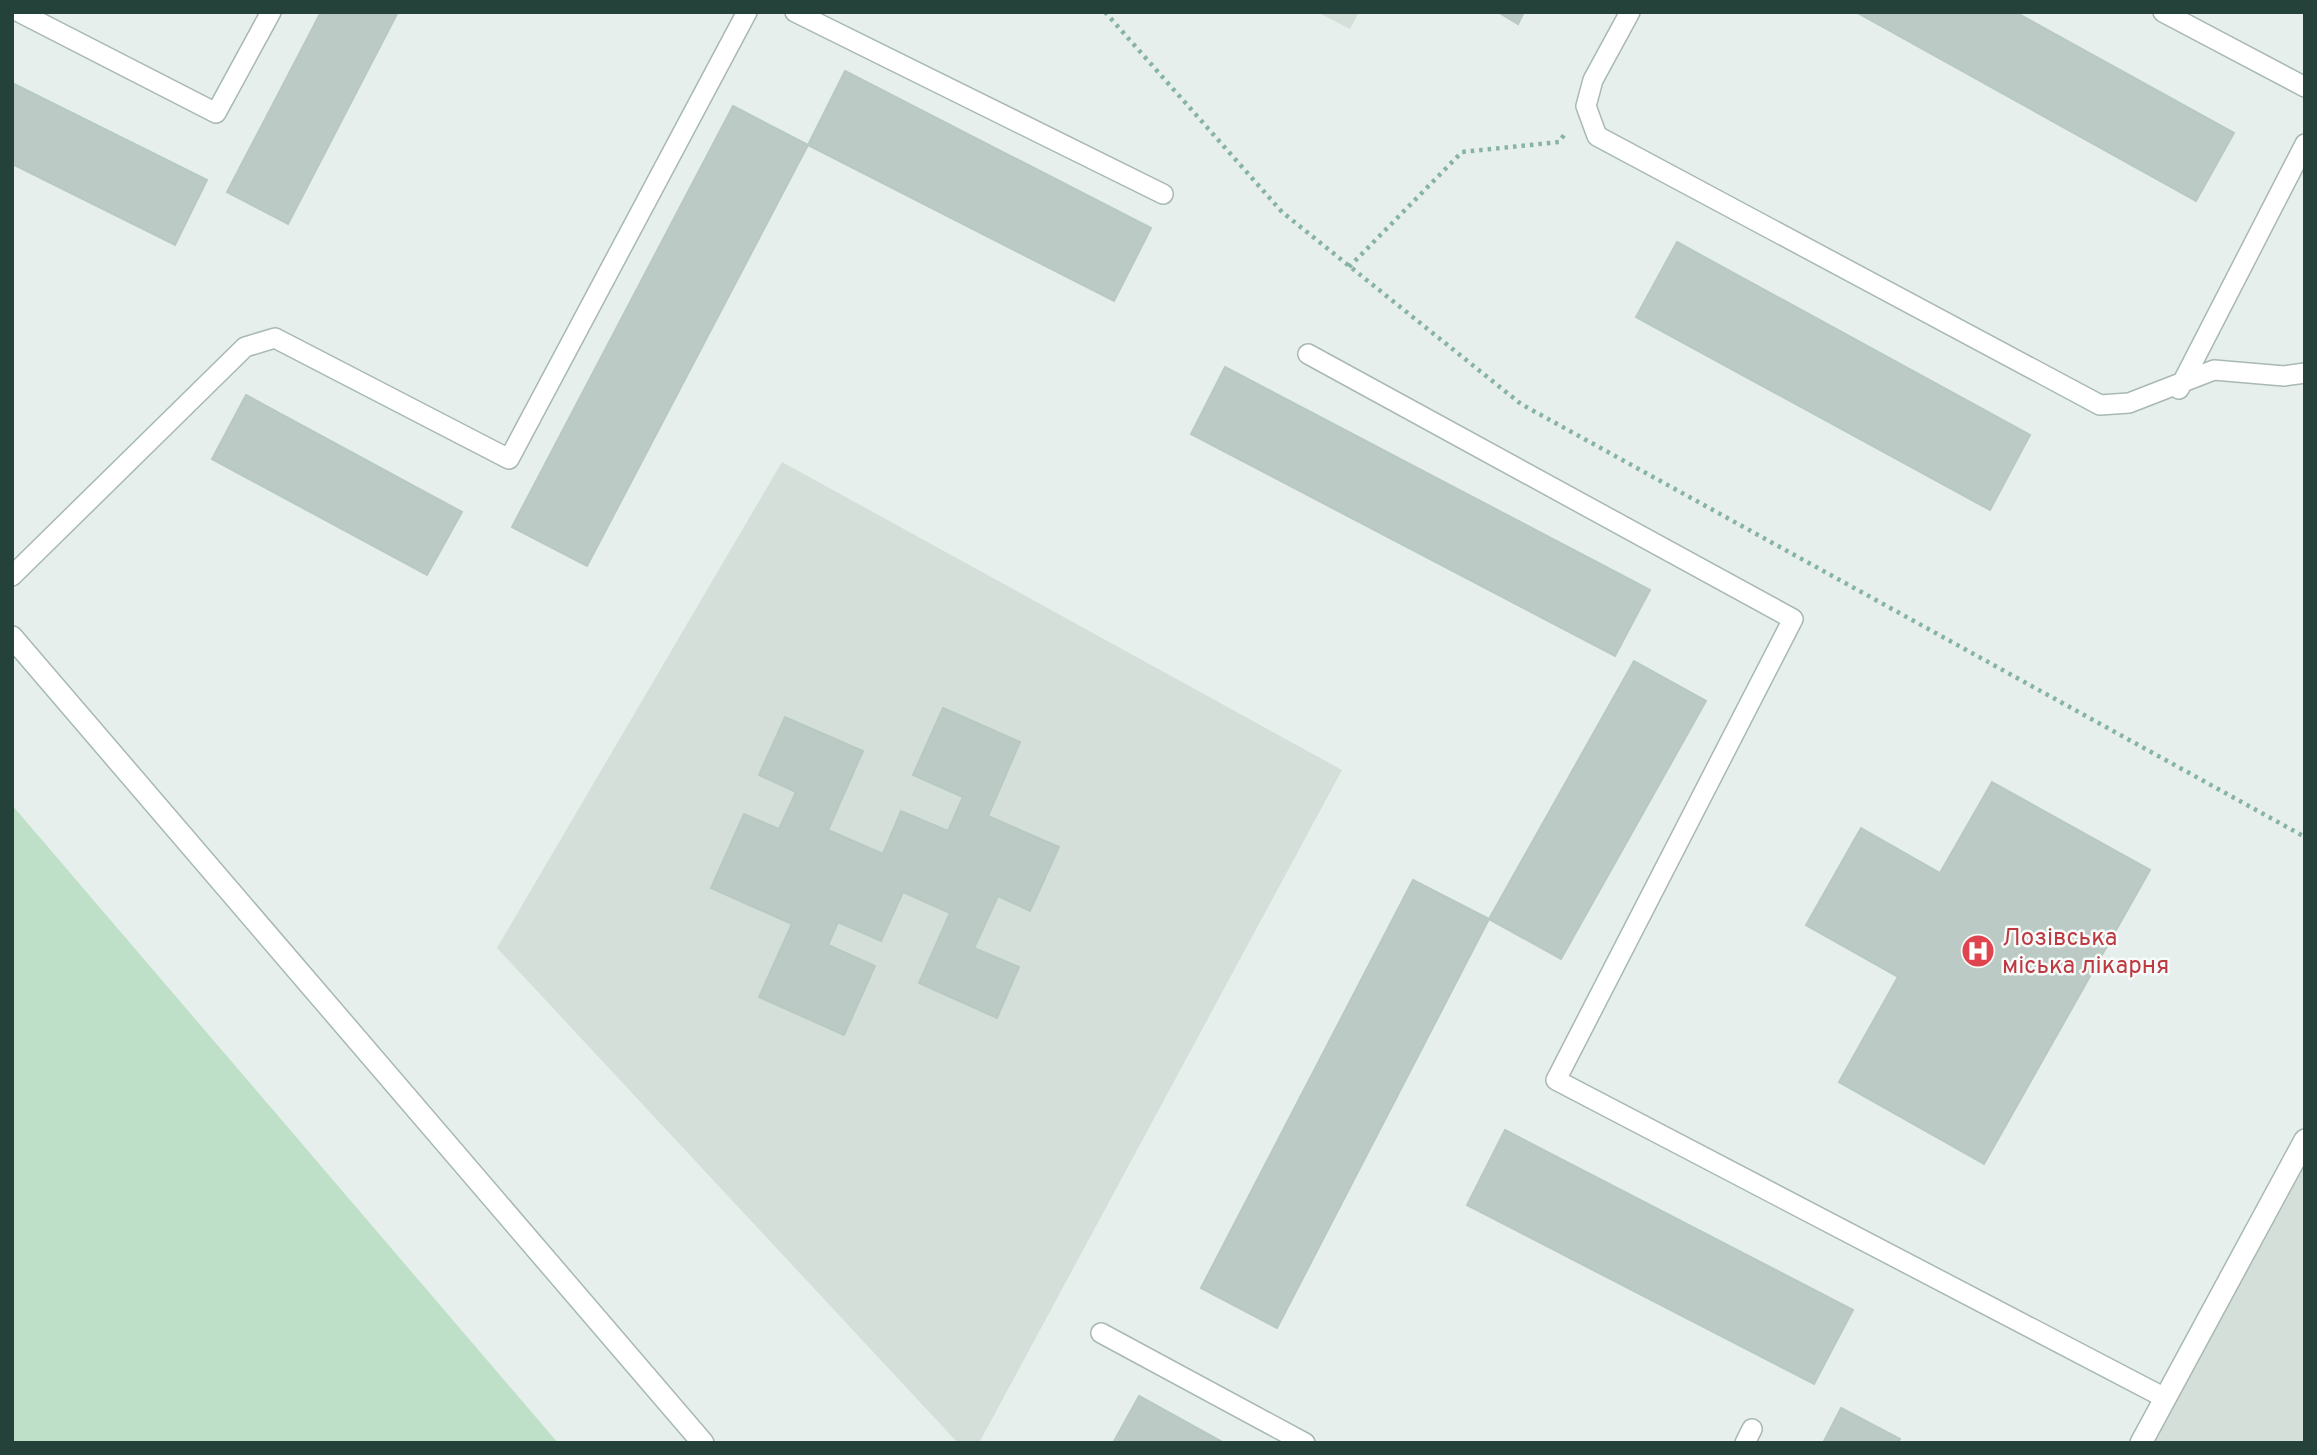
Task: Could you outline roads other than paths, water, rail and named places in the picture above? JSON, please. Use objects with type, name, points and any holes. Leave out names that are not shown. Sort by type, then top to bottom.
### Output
[{"type":"street","points":[[12,637],[703,1443]]},
{"type":"street","points":[[2141,1443],[2305,1140]]},
{"type":"lane","points":[[19,12],[216,113],[271,12]]},
{"type":"lane","points":[[12,576],[245,347],[275,338],[509,460],[747,12]]},
{"type":"lane","points":[[795,12],[1163,194]]},
{"type":"lane","points":[[1630,12],[1592,79],[1586,106],[1597,136],[2100,405],[2129,404],[2179,388],[2214,370],[2284,376],[2305,373]]},
{"type":"lane","points":[[2163,12],[2305,87]]},
{"type":"lane","points":[[2179,388],[2305,144]]},
{"type":"lane","points":[[1308,354],[1793,619],[1556,1080],[2165,1398]]},
{"type":"lane","points":[[1101,1332],[1304,1443]]},
{"type":"place","name":"Лозівська міська лікарня","points":[[1978,951]]}]
